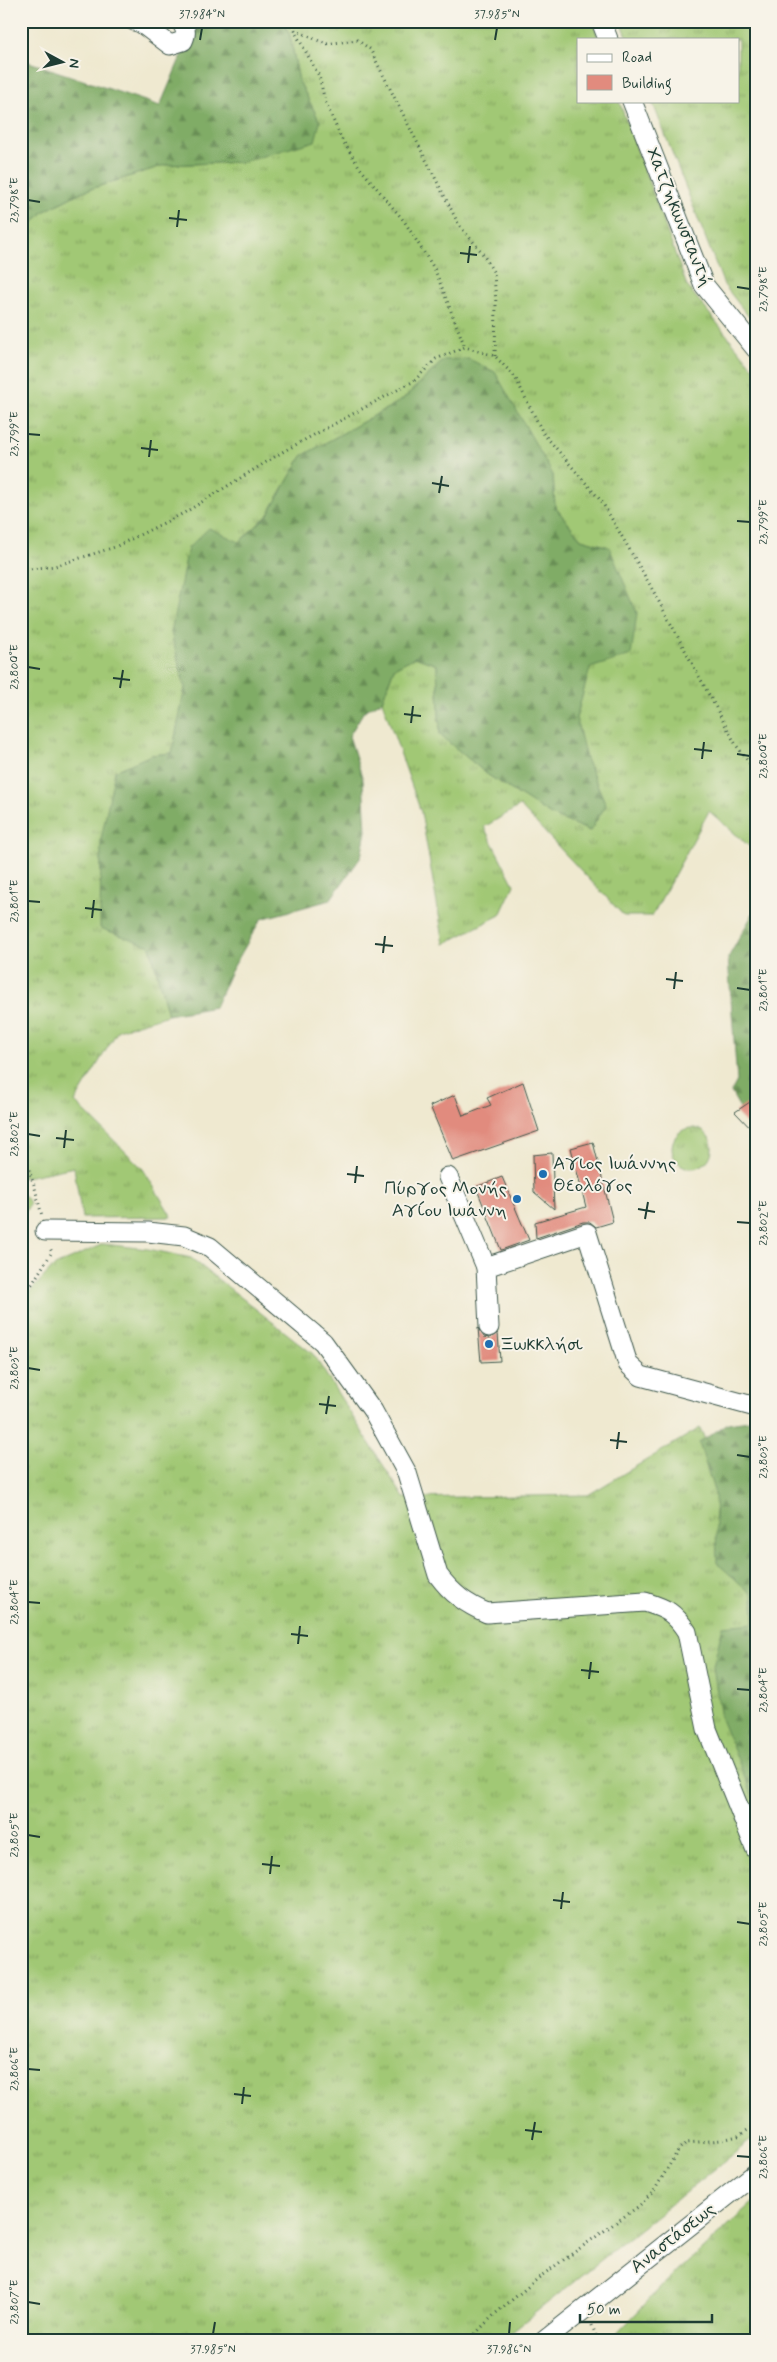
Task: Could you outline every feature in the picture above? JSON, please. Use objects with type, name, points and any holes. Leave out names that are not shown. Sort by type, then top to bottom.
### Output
[{"type":"street","points":[[141,22],[170,45],[183,41],[186,35],[186,27],[180,21]]},
{"type":"street","points":[[601,21],[608,38]]},
{"type":"street","name":"Χατζηκωνσταντή","points":[[632,102],[704,285],[756,349]]},
{"type":"street","points":[[448,1176],[486,1267],[489,1327]]},
{"type":"street","points":[[45,1231],[148,1232],[184,1236],[210,1247],[323,1342],[373,1411],[407,1472],[438,1576],[448,1589],[465,1604],[487,1613],[645,1602],[668,1609],[679,1619],[687,1632],[707,1729],[756,1850]]},
{"type":"street","points":[[486,1267],[587,1233],[628,1364],[634,1371],[641,1376],[756,1407]]},
{"type":"street","name":"Αναστάσεως","points":[[544,2341],[756,2173]]},
{"type":"path","points":[[289,21],[319,76],[325,102],[341,138],[360,168],[404,221],[435,270],[465,347]]},
{"type":"path","points":[[295,30],[326,44],[357,40],[370,49],[459,225],[481,252],[494,273],[496,304],[495,356]]},
{"type":"path","points":[[21,570],[55,566],[115,547],[184,513],[284,451],[414,381],[436,358],[465,347],[495,356],[516,377],[543,433],[602,502],[650,585],[736,745],[756,772]]},
{"type":"path","points":[[21,1146],[36,1188],[45,1231],[52,1252],[32,1284],[21,1295]]},
{"type":"path","points":[[468,2341],[496,2313],[541,2276],[639,2206],[654,2192],[678,2149],[686,2143],[722,2140],[738,2136],[756,2125]]},
{"type":"green space","points":[[190,21],[283,21],[290,36],[299,81],[320,122],[315,141],[242,162],[165,165],[81,192],[43,212],[21,237],[23,60],[160,106],[191,33]]},
{"type":"green space","points":[[283,21],[594,21],[598,38],[577,38],[577,102],[619,102],[687,286],[756,371],[756,852],[709,811],[652,916],[624,916],[520,806],[484,827],[514,885],[500,915],[444,944],[421,812],[382,701],[394,668],[415,657],[437,665],[440,735],[488,775],[551,815],[590,831],[606,805],[586,759],[576,718],[590,668],[609,547],[581,539],[555,507],[553,475],[444,360],[402,400],[302,456],[267,516],[238,543],[171,632],[185,688],[172,753],[151,755],[150,946],[168,1015],[118,1030],[75,1102],[143,1169],[172,1217],[82,1218],[74,1167],[21,1178],[21,237],[43,212],[81,192],[165,165],[242,162],[320,122],[299,81],[290,36]]},
{"type":"green space","points":[[621,21],[756,21],[756,109],[750,114],[756,126],[756,326],[724,285],[652,102],[740,102],[740,38],[628,38]]},
{"type":"green space","points":[[469,359],[495,372],[553,475],[555,507],[581,539],[609,547],[637,613],[631,655],[590,668],[576,718],[586,759],[606,805],[590,831],[551,815],[488,775],[440,735],[437,665],[415,657],[394,668],[382,701],[364,711],[349,736],[363,780],[366,831],[361,857],[330,900],[261,919],[230,973],[215,1007],[168,1015],[150,946],[100,928],[101,839],[115,771],[151,755],[172,753],[185,688],[171,632],[188,548],[209,528],[239,542],[267,516],[302,456],[402,400],[444,360]]},
{"type":"green space","points":[[756,908],[756,1137],[731,1092],[737,1081],[728,958]]},
{"type":"green space","points":[[696,1128],[703,1131],[709,1137],[712,1148],[711,1156],[703,1165],[696,1168],[688,1168],[681,1165],[673,1156],[672,1144],[675,1137],[684,1129]]},
{"type":"green space","points":[[21,1193],[30,1203],[21,1220]]},
{"type":"green space","points":[[103,1244],[148,1249],[191,1258],[313,1354],[404,1498],[588,1495],[700,1428],[752,1546],[756,1580],[756,2136],[500,2341],[21,2341],[21,1301],[53,1267]]},
{"type":"green space","points":[[756,1419],[756,1804],[721,1719],[713,1666],[723,1626],[754,1623],[753,1595],[717,1563],[715,1494],[699,1443],[728,1423]]},
{"type":"green space","points":[[756,2200],[756,2341],[610,2341],[663,2285]]},
{"type":"building","points":[[523,1082],[539,1131],[453,1161],[430,1106],[455,1095],[463,1116],[491,1105],[487,1098]]},
{"type":"building","points":[[756,1098],[756,1134],[735,1112]]},
{"type":"building","points":[[593,1142],[613,1222],[596,1227],[590,1222],[583,1222],[536,1238],[535,1222],[586,1207],[571,1148]]},
{"type":"building","name":"Αγιος Ιωάννης Θεολόγος","points":[[552,1153],[554,1209],[534,1192],[533,1155]]},
{"type":"building","points":[[502,1177],[529,1240],[501,1250],[476,1187]]},
{"type":"building","name":"Ξωκκλήσι","points":[[478,1328],[484,1337],[490,1338],[498,1333],[500,1361],[481,1362]]},
{"type":"place","name":"Αγιος Ιωάννης Θεολόγος","points":[[543,1174]]},
{"type":"place","name":"Πύργος Μονής Αγίου Ιωάννη","points":[[517,1199]]},
{"type":"place","name":"Ξωκκλήσι","points":[[489,1344]]}]
